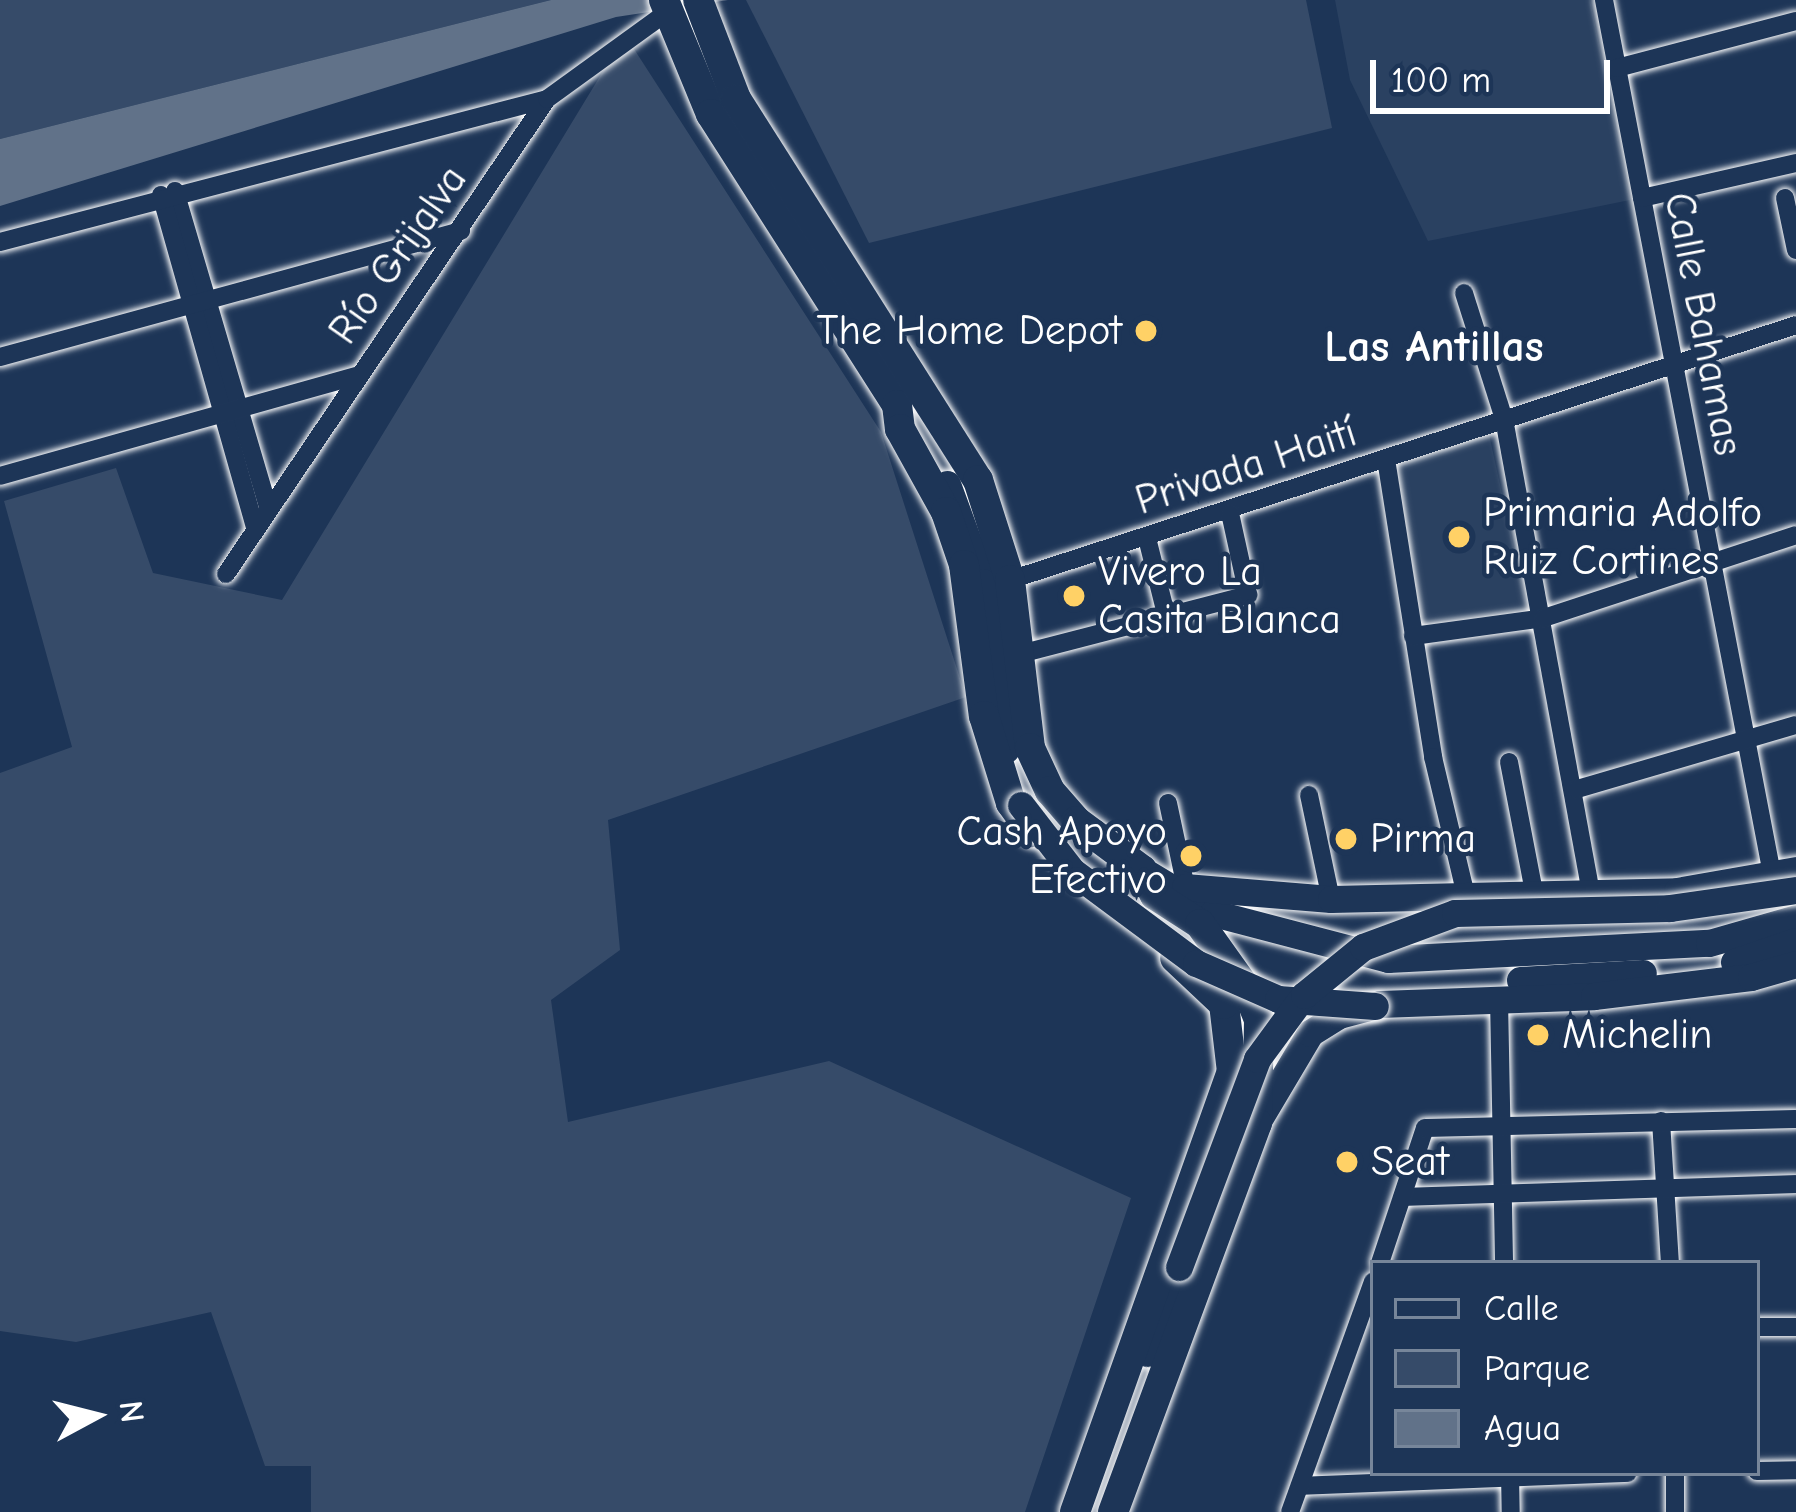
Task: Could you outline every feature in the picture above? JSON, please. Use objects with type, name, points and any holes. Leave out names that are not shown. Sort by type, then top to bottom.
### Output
[{"type":"main road","points":[[666,8],[711,114],[897,405],[975,544],[1002,738],[1021,805],[1072,871],[1213,972],[1278,999],[1375,1006],[1499,999],[1751,977],[1796,964]]},
{"type":"main road","points":[[702,14],[736,99],[963,452],[1010,580],[1020,654],[1021,708],[1050,791],[1140,868],[1214,913],[1314,944],[1388,959],[1709,943],[1796,919]]},
{"type":"main road","points":[[897,405],[899,429],[946,512],[964,565],[984,716],[1011,803],[1080,888],[1206,980],[1224,1004],[1232,1072],[1075,1512]]},
{"type":"main road","points":[[1114,914],[1140,868]]},
{"type":"main road","points":[[1140,868],[1186,888],[1331,899],[1677,891],[1788,878]]},
{"type":"main road","points":[[1140,868],[1155,895],[1200,924],[1247,990],[1258,1020],[1257,1123]]},
{"type":"main road","points":[[1088,1512],[1257,1060],[1304,995],[1363,947],[1455,913],[1670,908],[1788,878]]},
{"type":"main road","points":[[1442,958],[1452,897]]},
{"type":"main road","points":[[1113,1512],[1257,1123],[1310,1033],[1433,986],[1701,970],[1796,940]]},
{"type":"street","name":"Calle Bahamas","points":[[1606,0],[1746,740],[1788,878]]},
{"type":"street","name":"Río Grijalva","points":[[226,574],[548,99],[666,8]]},
{"type":"street","points":[[1617,68],[1796,21]]},
{"type":"street","points":[[0,242],[168,193],[548,99]]},
{"type":"street","points":[[1644,208],[1796,163]]},
{"type":"street","points":[[168,193],[229,408],[255,528]]},
{"type":"street","points":[[1785,198],[1796,250]]},
{"type":"street","points":[[0,357],[197,299],[461,231]]},
{"type":"street","points":[[1463,293],[1504,419],[1577,789],[1591,892]]},
{"type":"street","name":"Privada Haití","points":[[1010,580],[1230,513],[1796,325]]},
{"type":"street","points":[[0,476],[359,375]]},
{"type":"street","points":[[229,408],[268,508]]},
{"type":"street","points":[[1386,459],[1452,897]]},
{"type":"street","points":[[1020,654],[1248,595],[1230,513]]},
{"type":"street","points":[[1413,636],[1544,618],[1796,535]]},
{"type":"street","points":[[1147,538],[1167,617]]},
{"type":"street","points":[[1577,789],[1796,724]]},
{"type":"street","points":[[1509,762],[1534,892]]},
{"type":"street","points":[[1309,795],[1331,899]]},
{"type":"street","points":[[1168,803],[1186,888]]},
{"type":"street","points":[[1751,977],[1796,976]]},
{"type":"street","points":[[1499,999],[1504,1260]]},
{"type":"street","points":[[1381,1260],[1425,1128],[1796,1119]]},
{"type":"street","points":[[1660,1121],[1670,1187],[1670,1260]]},
{"type":"street","points":[[1403,1197],[1796,1184]]},
{"type":"street","points":[[1290,1512],[1364,1335],[1370,1300]]},
{"type":"street","points":[[1760,1327],[1796,1327]]},
{"type":"street","points":[[1760,1471],[1796,1470]]},
{"type":"street","points":[[1300,1486],[1491,1476]]},
{"type":"street","points":[[1510,1476],[1511,1512]]},
{"type":"street","points":[[1675,1476],[1675,1512]]},
{"type":"shaded area","points":[[1335,0],[1590,0],[1630,200],[1428,241],[1350,80]]},
{"type":"shaded area","name":"Primaria Adolfo Ruiz Cortines","points":[[1489,434],[1527,609],[1415,623],[1397,466]]},
{"type":"green space","points":[[0,0],[551,0],[0,139]]},
{"type":"green space","points":[[746,0],[1306,0],[1332,128],[869,243]]},
{"type":"green space","points":[[625,35],[881,432],[966,697],[608,820],[620,950],[551,1000],[568,1122],[829,1061],[1131,1198],[1025,1512],[311,1512],[311,1466],[265,1466],[211,1312],[76,1342],[0,1331],[0,773],[72,747],[4,501],[116,468],[153,573],[282,600]]},
{"type":"water","points":[[551,0],[728,0],[616,17],[0,206],[0,139]]},
{"type":"place","name":"The Home Depot","points":[[1146,331]]},
{"type":"place","name":"Primaria Adolfo Ruiz Cortines","points":[[1459,537]]},
{"type":"place","name":"Vivero La Casita Blanca","points":[[1074,596]]},
{"type":"place","name":"Pirma","points":[[1346,839]]},
{"type":"place","name":"Cash Apoyo Efectivo","points":[[1191,856]]},
{"type":"place","name":"Michelin","points":[[1538,1035]]},
{"type":"place","name":"Seat","points":[[1347,1162]]},
{"type":"district","name":"Las Antillas","points":[[1434,347]]}]
